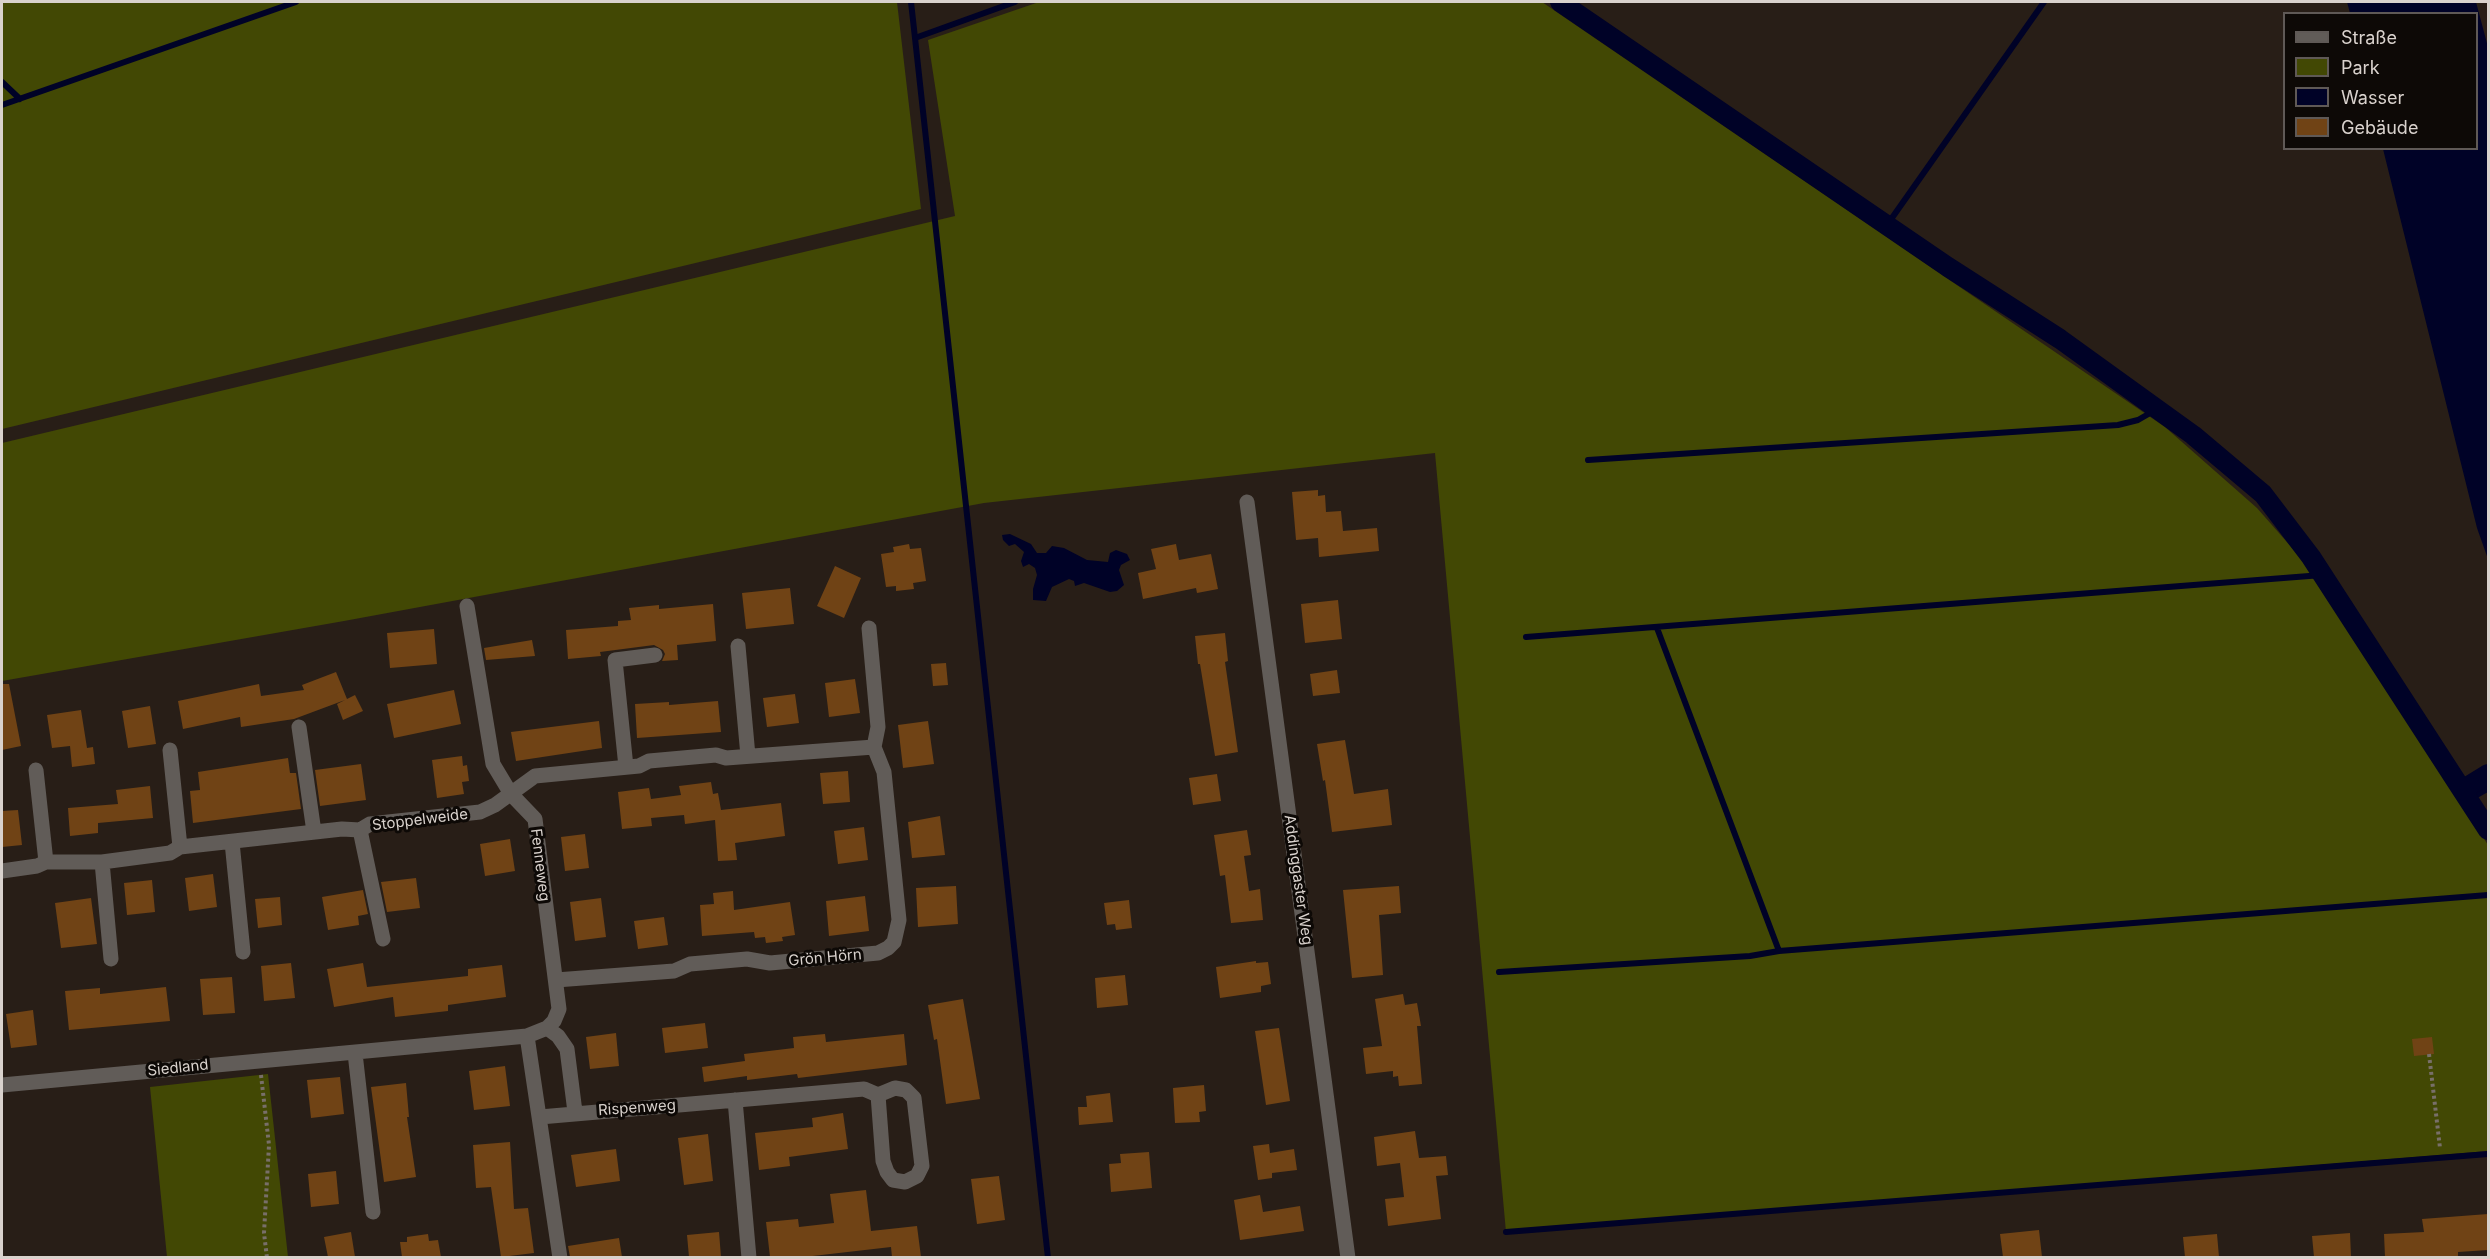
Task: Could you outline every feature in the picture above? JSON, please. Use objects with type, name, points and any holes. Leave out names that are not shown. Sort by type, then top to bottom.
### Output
[{"type":"street","name":"Addinggaster Weg","points":[[1247,502],[1348,1257]]},
{"type":"street","name":"Fenneweg","points":[[467,606],[493,764],[511,794],[535,819],[559,1010],[554,1021],[547,1028]]},
{"type":"street","name":"Grön Hörn","points":[[555,980],[674,971],[690,964],[747,959],[770,963],[878,953],[894,942],[899,920],[884,772],[874,747],[879,727],[869,628]]},
{"type":"street","points":[[738,646],[748,756]]},
{"type":"street","points":[[626,767],[615,660],[656,655]]},
{"type":"street","points":[[299,727],[314,832]]},
{"type":"street","points":[[511,794],[535,776],[639,766],[649,761],[716,755],[726,758],[874,747]]},
{"type":"street","points":[[170,750],[180,847]]},
{"type":"street","points":[[36,770],[46,862]]},
{"type":"street","name":"Stoppelweide","points":[[2,871],[37,866],[46,862],[102,862],[170,853],[180,847],[342,829],[360,830],[370,824],[480,812],[511,794]]},
{"type":"street","name":"Stoppelweide","points":[[360,830],[383,939]]},
{"type":"street","points":[[232,842],[243,952]]},
{"type":"street","points":[[102,862],[111,959]]},
{"type":"street","points":[[547,1028],[558,1036],[567,1048],[575,1112]]},
{"type":"street","name":"Siedland","points":[[2,1085],[527,1036],[547,1028]]},
{"type":"street","points":[[527,1036],[560,1257]]},
{"type":"street","points":[[354,1053],[373,1212]]},
{"type":"street","name":"Rispenweg","points":[[540,1117],[575,1112],[864,1089],[878,1095],[895,1088],[906,1090],[914,1098],[922,1152],[922,1166],[916,1176],[905,1182],[893,1180],[883,1161],[878,1095]]},
{"type":"street","points":[[735,1100],[749,1257]]},
{"type":"path","points":[[2429,1054],[2440,1148]]},
{"type":"path","points":[[259,1060],[269,1145],[264,1233],[267,1257]]},
{"type":"green space","points":[[2,2],[897,2],[921,209],[2,429]]},
{"type":"green space","points":[[1039,2],[1542,2],[2165,427],[2257,508],[2308,566],[2488,845],[2488,1151],[1506,1232],[1435,453],[984,503],[344,621],[2,681],[2,443],[955,216],[928,40]]},
{"type":"green space","points":[[268,1074],[288,1257],[167,1257],[150,1087]]},
{"type":"water","points":[[2347,2],[2476,2],[2488,47],[2488,559],[2477,528],[2383,150],[2478,150],[2478,12],[2350,12]]},
{"type":"water","points":[[1010,534],[1031,544],[1037,553],[1046,553],[1052,546],[1064,548],[1087,560],[1108,562],[1110,553],[1116,550],[1127,554],[1130,560],[1121,565],[1119,570],[1124,585],[1117,591],[1110,592],[1084,583],[1075,586],[1074,581],[1069,579],[1052,587],[1046,601],[1033,600],[1037,575],[1035,568],[1029,564],[1023,567],[1021,561],[1024,552],[1015,544],[1009,546],[1003,540],[1002,535]]},
{"type":"water","points":[[2488,765],[2488,792],[2463,806],[2452,788]]},
{"type":"building","points":[[1318,490],[1318,496],[1325,495],[1326,512],[1341,511],[1343,531],[1377,528],[1379,551],[1319,557],[1318,538],[1296,540],[1292,492]]},
{"type":"building","points":[[909,544],[910,549],[921,548],[926,581],[913,583],[914,589],[896,591],[896,586],[886,587],[881,554],[894,552],[893,547]]},
{"type":"building","points":[[1176,544],[1179,560],[1211,554],[1218,589],[1197,593],[1196,588],[1143,599],[1138,573],[1156,569],[1151,549]]},
{"type":"building","points":[[835,566],[861,578],[844,618],[817,606]]},
{"type":"building","points":[[790,588],[794,624],[746,629],[742,593]]},
{"type":"building","points":[[1338,600],[1342,639],[1305,643],[1301,604]]},
{"type":"building","points":[[713,604],[716,641],[677,645],[678,660],[662,661],[665,654],[663,650],[654,645],[600,652],[601,656],[568,659],[566,630],[618,626],[618,621],[631,620],[629,608],[659,605],[659,609]]},
{"type":"building","points":[[434,629],[437,664],[390,668],[387,633]]},
{"type":"building","points":[[1225,633],[1228,661],[1225,662],[1238,752],[1215,756],[1195,636]]},
{"type":"building","points":[[532,640],[535,656],[486,660],[484,648]]},
{"type":"building","points":[[946,663],[948,685],[933,686],[931,664]]},
{"type":"building","points":[[1337,670],[1340,693],[1313,696],[1310,674]]},
{"type":"building","points":[[336,672],[347,699],[355,695],[363,711],[343,720],[337,704],[345,700],[294,719],[241,727],[240,717],[183,729],[178,701],[259,684],[261,696],[304,690],[302,685]]},
{"type":"building","points":[[855,679],[860,713],[829,717],[825,683]]},
{"type":"building","points":[[2,684],[9,684],[21,746],[2,750]]},
{"type":"building","points":[[454,690],[461,724],[394,738],[387,704]]},
{"type":"building","points":[[795,694],[799,723],[767,727],[763,698]]},
{"type":"building","points":[[718,701],[721,732],[637,738],[635,704],[669,702],[669,705]]},
{"type":"building","points":[[150,706],[156,744],[128,748],[122,711]]},
{"type":"building","points":[[81,710],[87,748],[93,747],[95,764],[72,767],[70,746],[52,748],[47,715]]},
{"type":"building","points":[[599,721],[602,748],[516,761],[511,732]]},
{"type":"building","points":[[928,721],[934,764],[903,768],[898,725]]},
{"type":"building","points":[[1345,740],[1354,794],[1388,789],[1392,825],[1332,832],[1325,780],[1323,781],[1317,744]]},
{"type":"building","points":[[462,756],[463,766],[467,765],[469,781],[462,782],[464,794],[437,798],[432,760]]},
{"type":"building","points":[[288,758],[290,773],[296,773],[301,809],[193,823],[190,791],[200,790],[198,772]]},
{"type":"building","points":[[361,764],[366,800],[320,806],[315,770]]},
{"type":"building","points":[[848,771],[850,802],[823,804],[820,773]]},
{"type":"building","points":[[1217,774],[1221,801],[1193,805],[1189,778]]},
{"type":"building","points":[[711,782],[713,794],[718,793],[721,810],[781,803],[785,836],[735,843],[737,860],[718,861],[715,820],[685,824],[684,815],[651,818],[652,826],[622,829],[618,792],[649,788],[651,799],[681,795],[679,786]]},
{"type":"building","points":[[150,786],[153,818],[98,823],[98,833],[70,836],[68,808],[118,804],[116,790]]},
{"type":"building","points":[[18,810],[22,845],[2,847],[2,811]]},
{"type":"building","points":[[940,816],[945,855],[912,858],[908,822]]},
{"type":"building","points":[[864,827],[868,860],[838,864],[834,831]]},
{"type":"building","points":[[1247,830],[1251,855],[1244,856],[1249,891],[1260,889],[1263,920],[1231,923],[1225,875],[1220,876],[1214,835]]},
{"type":"building","points":[[585,834],[589,868],[565,871],[561,837]]},
{"type":"building","points":[[510,839],[515,871],[485,876],[480,844]]},
{"type":"building","points":[[213,874],[217,907],[189,911],[185,878]]},
{"type":"building","points":[[416,878],[420,908],[387,912],[381,882]]},
{"type":"building","points":[[152,880],[155,912],[127,915],[124,883]]},
{"type":"building","points":[[956,886],[958,924],[918,927],[916,888]]},
{"type":"building","points":[[1399,886],[1401,913],[1379,915],[1383,975],[1352,978],[1343,890]]},
{"type":"building","points":[[363,890],[368,914],[358,916],[359,925],[328,930],[322,897]]},
{"type":"building","points":[[733,891],[734,910],[790,902],[795,935],[782,937],[783,941],[766,943],[765,937],[755,938],[754,932],[702,936],[700,905],[714,904],[713,893]]},
{"type":"building","points":[[865,896],[869,931],[829,936],[826,901]]},
{"type":"building","points":[[280,897],[282,925],[258,928],[255,899]]},
{"type":"building","points":[[91,898],[97,944],[61,948],[55,903]]},
{"type":"building","points":[[601,898],[606,937],[575,941],[570,902]]},
{"type":"building","points":[[1129,900],[1132,928],[1116,930],[1115,924],[1107,925],[1104,903]]},
{"type":"building","points":[[664,917],[668,945],[638,949],[634,921]]},
{"type":"building","points":[[1256,961],[1256,963],[1268,962],[1271,984],[1261,986],[1261,992],[1220,998],[1216,967]]},
{"type":"building","points":[[291,963],[295,998],[264,1001],[261,966]]},
{"type":"building","points":[[363,963],[367,987],[468,976],[468,969],[502,965],[506,997],[448,1005],[448,1011],[395,1017],[393,997],[334,1007],[327,969]]},
{"type":"building","points":[[1125,975],[1128,1005],[1097,1008],[1095,978]]},
{"type":"building","points":[[232,977],[235,1013],[203,1015],[200,979]]},
{"type":"building","points":[[166,987],[170,1021],[69,1030],[65,991],[100,988],[100,994]]},
{"type":"building","points":[[1403,994],[1405,1005],[1417,1003],[1421,1026],[1417,1026],[1422,1084],[1399,1086],[1398,1076],[1393,1077],[1393,1071],[1366,1074],[1363,1048],[1382,1046],[1375,999]]},
{"type":"building","points":[[963,999],[980,1099],[946,1104],[937,1039],[934,1040],[928,1005]]},
{"type":"building","points":[[33,1010],[37,1045],[11,1048],[6,1014]]},
{"type":"building","points":[[705,1023],[708,1048],[665,1053],[662,1028]]},
{"type":"building","points":[[1279,1028],[1290,1101],[1266,1105],[1255,1031]]},
{"type":"building","points":[[616,1033],[619,1066],[590,1069],[586,1037]]},
{"type":"building","points":[[825,1034],[826,1042],[904,1034],[907,1065],[798,1078],[797,1074],[747,1080],[747,1076],[704,1082],[702,1067],[745,1061],[744,1054],[794,1048],[793,1037]]},
{"type":"building","points":[[2432,1037],[2434,1054],[2414,1056],[2412,1039]]},
{"type":"building","points":[[505,1066],[510,1106],[474,1110],[469,1071]]},
{"type":"building","points":[[340,1077],[344,1114],[311,1118],[307,1080]]},
{"type":"building","points":[[406,1083],[409,1117],[407,1117],[416,1177],[384,1182],[371,1087]]},
{"type":"building","points":[[1204,1085],[1206,1111],[1199,1112],[1200,1122],[1175,1123],[1173,1088]]},
{"type":"building","points":[[1110,1093],[1113,1122],[1079,1125],[1078,1107],[1087,1107],[1086,1096]]},
{"type":"building","points":[[843,1113],[848,1149],[789,1157],[790,1166],[759,1170],[755,1133],[813,1127],[812,1118]]},
{"type":"building","points":[[1415,1131],[1419,1158],[1446,1156],[1448,1175],[1436,1176],[1441,1219],[1388,1226],[1385,1199],[1404,1197],[1400,1163],[1377,1166],[1374,1137]]},
{"type":"building","points":[[708,1134],[713,1181],[684,1185],[678,1138]]},
{"type":"building","points":[[510,1142],[514,1209],[528,1208],[534,1253],[501,1257],[491,1187],[476,1188],[473,1145]]},
{"type":"building","points":[[1269,1144],[1270,1153],[1294,1149],[1297,1170],[1272,1173],[1272,1178],[1258,1180],[1253,1146]]},
{"type":"building","points":[[616,1149],[620,1181],[576,1187],[571,1155]]},
{"type":"building","points":[[1149,1152],[1152,1188],[1111,1192],[1109,1164],[1121,1163],[1120,1154]]},
{"type":"building","points":[[336,1171],[339,1204],[311,1207],[308,1174]]},
{"type":"building","points":[[999,1176],[1005,1220],[977,1224],[971,1179]]},
{"type":"building","points":[[866,1190],[871,1231],[917,1226],[921,1257],[892,1257],[891,1247],[804,1257],[770,1257],[766,1222],[798,1219],[799,1227],[834,1223],[830,1194]]},
{"type":"building","points":[[1260,1195],[1263,1212],[1300,1206],[1304,1231],[1240,1240],[1234,1200]]},
{"type":"building","points":[[2488,1214],[2488,1250],[2458,1252],[2458,1257],[2385,1257],[2384,1234],[2424,1232],[2422,1219]]},
{"type":"building","points":[[2039,1230],[2042,1257],[2003,1257],[2000,1234]]},
{"type":"building","points":[[351,1232],[355,1257],[328,1257],[324,1237]]},
{"type":"building","points":[[719,1232],[721,1257],[689,1257],[687,1235]]},
{"type":"building","points":[[2350,1233],[2351,1257],[2314,1257],[2312,1236]]},
{"type":"building","points":[[428,1234],[429,1241],[438,1240],[441,1257],[402,1257],[400,1242],[407,1242],[407,1237]]},
{"type":"building","points":[[2217,1234],[2219,1257],[2185,1257],[2183,1237]]},
{"type":"building","points":[[619,1238],[622,1257],[570,1257],[568,1246]]},
{"type":"waterway","points":[[2,105],[296,2]]},
{"type":"waterway","points":[[911,2],[915,38]]},
{"type":"waterway","points":[[1015,2],[915,38],[1048,1258]]},
{"type":"waterway","points":[[1560,2],[1948,267],[2060,339],[2193,435],[2263,494],[2311,557],[2462,790]]},
{"type":"waterway","points":[[1887,225],[2044,2]]},
{"type":"waterway","points":[[2,82],[20,99]]},
{"type":"waterway","points":[[1588,460],[2118,425],[2138,420],[2157,409]]},
{"type":"waterway","points":[[1526,637],[2322,575]]},
{"type":"waterway","points":[[1657,628],[1779,951],[2488,895]]},
{"type":"waterway","points":[[2488,774],[2462,790],[2488,830]]},
{"type":"waterway","points":[[1499,972],[1750,956],[1779,951]]},
{"type":"waterway","points":[[1506,1232],[2488,1154]]}]
